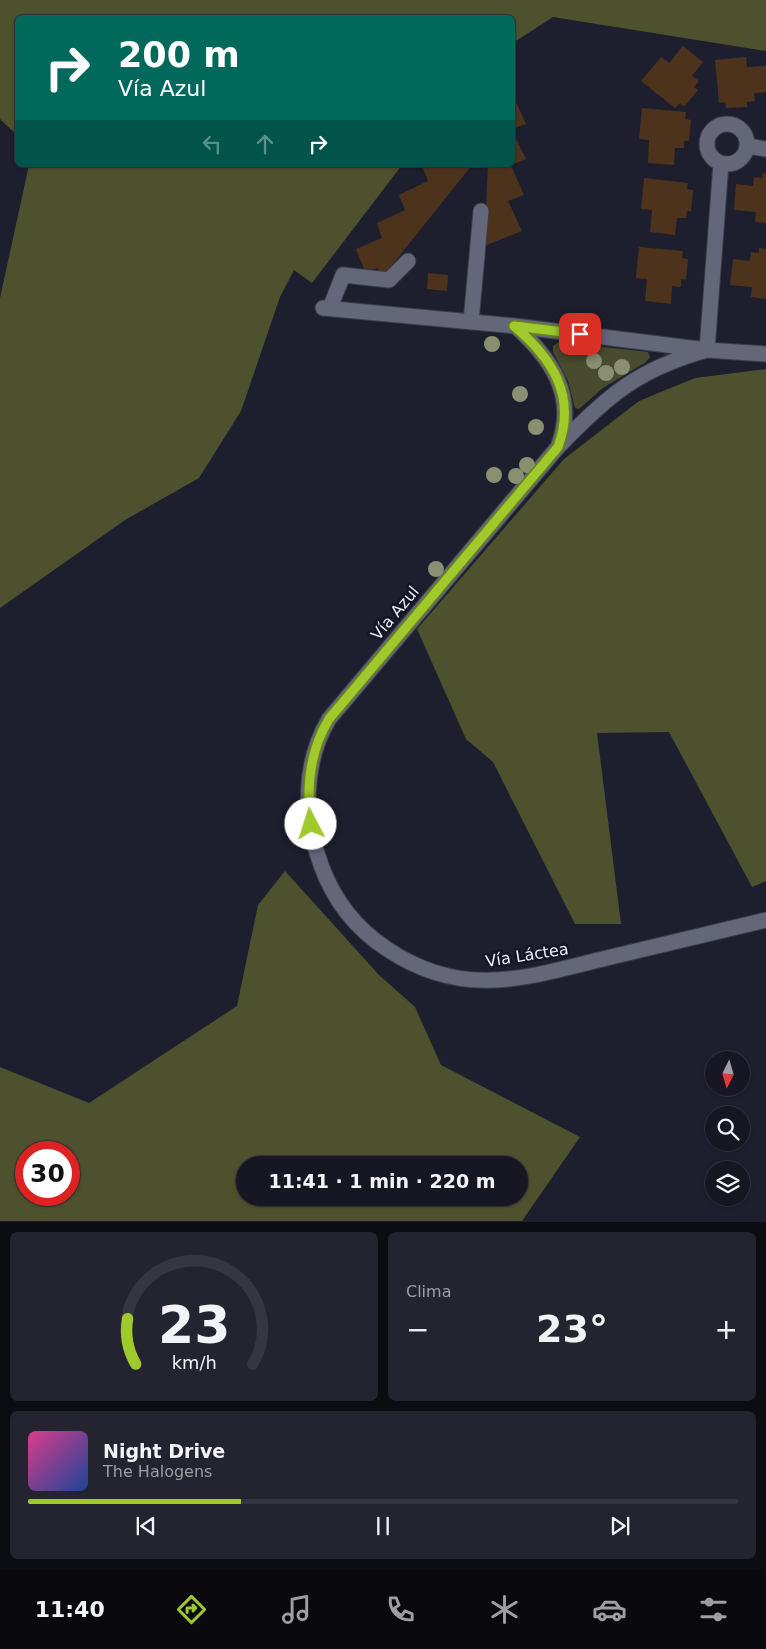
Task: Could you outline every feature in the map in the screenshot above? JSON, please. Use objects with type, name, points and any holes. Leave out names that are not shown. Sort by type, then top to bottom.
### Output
[{"type":"street","points":[[728,124],[736,126],[746,138],[747,146],[745,153],[735,162],[721,163],[714,159],[709,152],[707,145],[709,137],[713,130],[728,124]]},
{"type":"street","points":[[747,146],[766,148]]},
{"type":"street","points":[[707,350],[721,163]]},
{"type":"street","points":[[471,322],[481,211]]},
{"type":"street","name":"Vía Azul","points":[[408,262],[389,280],[344,275],[327,308],[514,326],[707,350],[766,354]]},
{"type":"street","name":"Vía Azul","points":[[514,326],[543,353],[556,376],[563,400],[564,418],[558,447]]},
{"type":"street","name":"Vía Azul","points":[[311,824],[308,803],[312,761],[317,742],[329,719],[558,447],[594,410],[636,378],[669,362],[707,350]]},
{"type":"street","name":"Vía Láctea","points":[[311,824],[316,850],[335,896],[361,930],[408,962],[448,977],[488,981],[534,975],[766,920]]},
{"type":"green space","points":[[0,0],[766,0],[766,51],[553,17],[515,42],[515,15],[15,15],[15,133],[0,119]]},
{"type":"green space","points":[[29,167],[400,167],[312,283],[294,270],[280,297],[241,411],[199,478],[125,520],[0,608],[0,298]]},
{"type":"green space","points":[[559,342],[648,352],[650,357],[646,362],[603,388],[579,409],[575,408],[568,381],[553,352],[553,346]]},
{"type":"green space","points":[[766,369],[766,881],[752,887],[669,732],[597,733],[621,924],[575,924],[493,762],[466,739],[417,629],[564,459],[639,401],[695,378]]},
{"type":"green space","points":[[285,871],[379,975],[415,1007],[441,1065],[580,1137],[522,1221],[0,1221],[0,1067],[89,1103],[237,1006],[258,905]]},
{"type":"building","points":[[683,46],[703,62],[692,76],[699,81],[694,87],[698,90],[684,107],[680,103],[675,108],[641,81],[661,57],[669,63]]},
{"type":"building","points":[[746,57],[747,67],[766,66],[766,92],[754,93],[755,101],[747,102],[747,107],[726,108],[725,102],[719,103],[715,60]]},
{"type":"building","points":[[515,100],[526,124],[515,128]]},
{"type":"building","points":[[642,108],[686,112],[685,119],[691,120],[689,141],[684,141],[684,148],[675,148],[674,165],[648,163],[649,140],[639,139]]},
{"type":"building","points":[[515,136],[526,159],[515,164]]},
{"type":"building","points":[[470,167],[384,275],[378,272],[378,268],[365,271],[356,249],[382,238],[377,223],[405,210],[399,195],[428,181],[423,168]]},
{"type":"building","points":[[488,167],[512,167],[524,195],[508,201],[522,231],[484,246]]},
{"type":"building","points":[[763,173],[766,174],[766,223],[755,222],[756,212],[734,210],[736,184],[753,186],[754,177],[762,178]]},
{"type":"building","points":[[644,178],[688,183],[687,189],[693,190],[691,211],[687,211],[686,218],[677,218],[675,235],[650,232],[652,210],[641,209]]},
{"type":"building","points":[[639,247],[683,251],[682,258],[688,259],[686,280],[681,279],[681,287],[672,286],[671,304],[645,301],[647,279],[636,278]]},
{"type":"building","points":[[759,248],[766,249],[766,299],[751,297],[752,287],[730,285],[733,259],[750,261],[751,252],[759,253]]},
{"type":"building","points":[[428,273],[448,275],[447,291],[427,289]]},
{"type":"route","points":[[311,824],[308,803],[312,761],[317,742],[329,719],[558,447],[562,437],[564,418],[563,400],[556,376],[543,353],[514,326],[580,334]]}]
